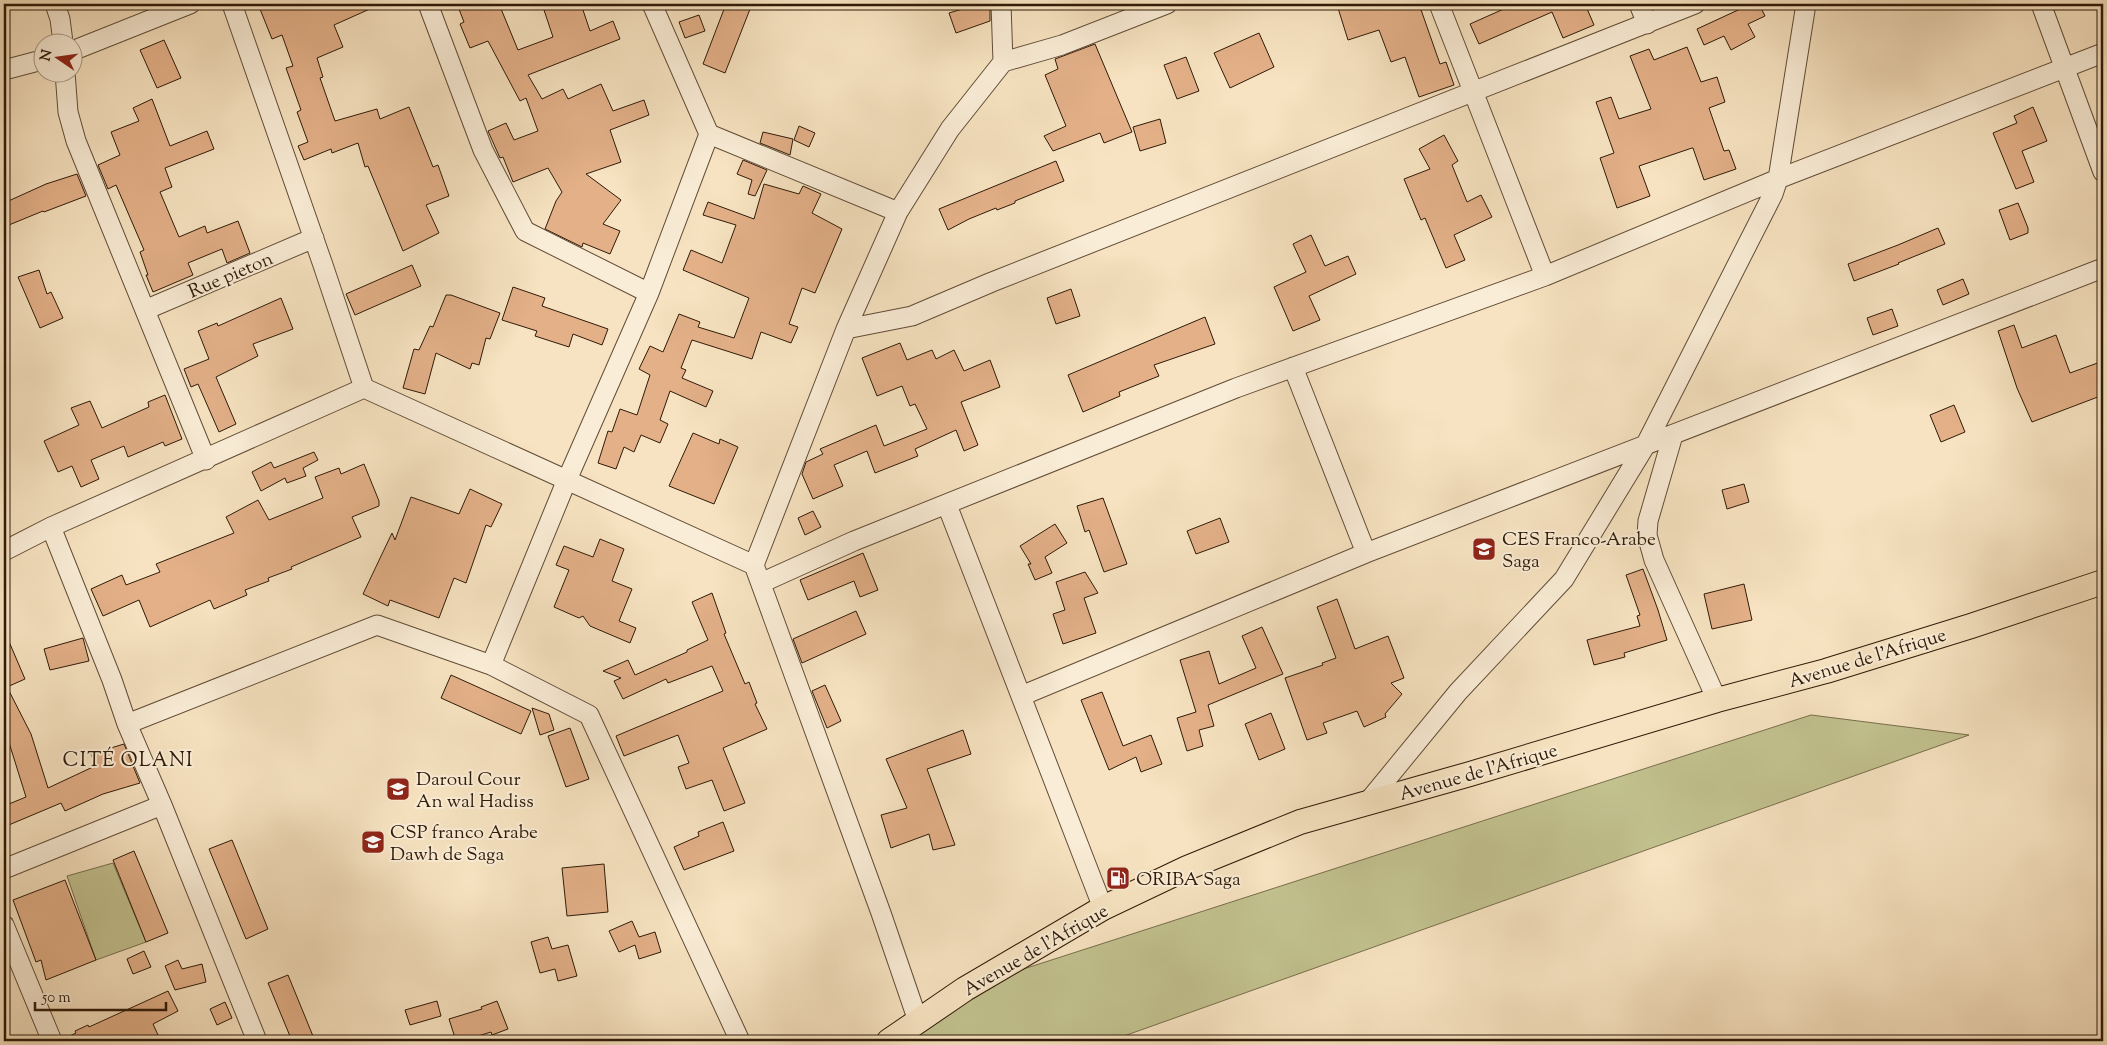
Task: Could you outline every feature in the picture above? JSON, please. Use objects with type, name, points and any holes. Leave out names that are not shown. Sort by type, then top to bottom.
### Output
[{"type":"main road","name":"Avenue de l'Afrique","points":[[889,1041],[992,973],[1103,908],[1187,868],[1300,822],[1470,774],[1718,700],[1826,671],[1971,626],[2103,582]]},
{"type":"street","points":[[55,4],[62,32]]},
{"type":"street","points":[[82,47],[190,4]]},
{"type":"street","points":[[232,4],[364,388],[758,574],[854,542],[947,506],[1236,388],[1545,276],[1778,179],[2103,53]]},
{"type":"street","points":[[428,4],[483,150],[525,232],[649,293]]},
{"type":"street","points":[[652,4],[709,134],[898,212]]},
{"type":"street","points":[[1001,4],[1003,62]]},
{"type":"street","points":[[918,1021],[881,913],[758,574],[846,329],[898,212],[950,129],[1003,62],[1082,38],[1168,4]]},
{"type":"street","points":[[1439,4],[1545,276]]},
{"type":"street","points":[[1639,4],[1647,24]]},
{"type":"street","points":[[846,329],[924,311],[992,282],[1695,4]]},
{"type":"street","points":[[1368,803],[1458,692],[1564,579],[1645,446],[1768,207],[1778,179],[1806,4]]},
{"type":"street","points":[[2041,4],[2103,172]]},
{"type":"street","points":[[4,70],[32,63]]},
{"type":"street","points":[[66,82],[68,112],[76,141],[206,460]]},
{"type":"street","points":[[490,665],[566,482],[649,293],[709,134]]},
{"type":"street","name":"Rue pieton","points":[[145,310],[314,238]]},
{"type":"street","points":[[1020,696],[1366,553],[2103,268]]},
{"type":"street","points":[[1293,367],[1366,553]]},
{"type":"street","points":[[4,551],[51,527],[206,460],[364,388]]},
{"type":"street","points":[[1674,435],[1648,521],[1647,535],[1654,560],[1718,700]]},
{"type":"street","points":[[947,506],[1103,908]]},
{"type":"street","points":[[51,527],[112,680],[127,724],[162,805],[257,1041]]},
{"type":"street","points":[[127,724],[377,625],[490,665],[589,715],[740,1041]]},
{"type":"street","points":[[4,869],[162,805]]},
{"type":"street","points":[[4,925],[52,1041]]},
{"type":"green space","points":[[1811,715],[1969,735],[1110,1041],[890,1041],[1005,975]]},
{"type":"green space","points":[[113,863],[146,942],[96,960],[67,876]]},
{"type":"building","points":[[258,4],[381,4],[334,25],[343,47],[317,58],[323,77],[320,78],[335,121],[377,109],[380,119],[409,107],[433,167],[438,165],[449,196],[426,205],[439,233],[403,251],[368,166],[365,167],[358,143],[332,153],[331,149],[304,160],[298,146],[308,142],[297,112],[301,110],[286,68],[293,66],[282,35],[272,39]]},
{"type":"building","points":[[457,4],[499,4],[518,50],[553,37],[542,4],[581,4],[590,31],[613,21],[620,39],[528,75],[542,99],[563,89],[568,99],[601,84],[613,111],[644,100],[649,115],[610,130],[621,162],[586,174],[621,200],[603,224],[620,231],[610,254],[583,243],[582,247],[545,229],[556,201],[562,192],[548,168],[513,182],[503,157],[500,158],[488,131],[506,123],[514,140],[538,131],[526,98],[520,101],[488,41],[470,48],[460,24],[464,22]]},
{"type":"building","points":[[726,4],[752,4],[725,73],[703,64]]},
{"type":"building","points":[[979,4],[990,4],[990,21],[956,33],[949,13]]},
{"type":"building","points":[[1351,4],[1419,4],[1440,64],[1446,62],[1454,85],[1419,97],[1405,57],[1391,62],[1379,30],[1348,40],[1338,8]]},
{"type":"building","points":[[1515,4],[1585,4],[1594,25],[1563,38],[1552,12],[1479,44],[1470,24]]},
{"type":"building","points":[[1751,4],[1759,4],[1765,16],[1748,24],[1755,37],[1731,50],[1724,36],[1704,45],[1697,29]]},
{"type":"building","points":[[699,15],[705,31],[685,38],[679,22]]},
{"type":"building","points":[[1259,33],[1274,67],[1230,88],[1214,53]]},
{"type":"building","points":[[164,40],[181,78],[157,88],[140,50]]},
{"type":"building","points":[[1095,44],[1132,132],[1104,143],[1100,133],[1053,151],[1044,136],[1066,126],[1045,75],[1058,69],[1055,59]]},
{"type":"building","points":[[1687,47],[1701,82],[1717,77],[1725,102],[1709,108],[1724,151],[1729,150],[1736,169],[1704,180],[1692,148],[1639,166],[1650,196],[1617,208],[1600,158],[1614,153],[1596,102],[1611,97],[1619,119],[1651,109],[1630,56],[1649,49],[1654,60]]},
{"type":"building","points":[[1186,57],[1199,91],[1177,99],[1164,65]]},
{"type":"building","points":[[152,99],[170,146],[207,131],[214,149],[165,168],[172,187],[160,192],[179,237],[205,226],[207,233],[238,221],[250,253],[227,263],[222,249],[188,263],[193,275],[153,292],[140,252],[144,250],[116,185],[108,189],[98,165],[120,155],[111,132],[139,121],[133,108]]},
{"type":"building","points":[[2033,107],[2047,141],[2022,151],[2034,182],[2016,189],[1993,133],[2017,123],[2014,116]]},
{"type":"building","points":[[1160,119],[1166,143],[1140,151],[1133,127]]},
{"type":"building","points":[[799,126],[815,133],[809,147],[794,140]]},
{"type":"building","points":[[763,132],[793,139],[790,155],[760,143]]},
{"type":"building","points":[[1444,135],[1458,161],[1452,165],[1467,202],[1481,195],[1492,217],[1454,235],[1465,260],[1446,268],[1425,218],[1421,220],[1404,179],[1430,169],[1419,149]]},
{"type":"building","points":[[743,160],[767,170],[755,196],[748,194],[752,180],[737,174]]},
{"type":"building","points":[[1056,161],[1064,181],[1015,201],[1015,203],[997,210],[996,208],[969,219],[948,230],[939,209]]},
{"type":"building","points":[[77,174],[86,196],[4,227],[4,203],[46,184]]},
{"type":"building","points":[[764,184],[799,194],[803,186],[821,194],[812,213],[842,229],[815,293],[802,288],[789,324],[798,327],[791,343],[761,332],[752,359],[692,340],[681,368],[686,370],[682,378],[713,391],[706,407],[670,391],[660,420],[668,424],[660,443],[641,435],[634,452],[624,447],[616,469],[598,463],[608,431],[612,432],[620,409],[637,415],[650,375],[639,369],[650,346],[663,352],[679,314],[700,322],[698,327],[734,338],[749,298],[683,270],[691,250],[722,263],[736,225],[703,215],[708,202],[754,219]]},
{"type":"building","points":[[2018,203],[2028,228],[2028,233],[2010,240],[1999,210]]},
{"type":"building","points":[[1938,228],[1945,244],[1854,281],[1848,264]]},
{"type":"building","points":[[1311,235],[1325,266],[1348,256],[1356,274],[1309,296],[1320,320],[1293,331],[1274,287],[1306,272],[1293,244]]},
{"type":"building","points":[[412,265],[421,286],[355,315],[346,294]]},
{"type":"building","points":[[39,270],[47,294],[51,292],[63,318],[40,328],[18,277]]},
{"type":"building","points":[[1963,279],[1969,294],[1943,305],[1937,290]]},
{"type":"building","points":[[513,287],[545,298],[542,306],[608,329],[602,345],[573,334],[569,347],[535,336],[537,331],[502,320]]},
{"type":"building","points":[[1071,289],[1080,316],[1056,324],[1047,298]]},
{"type":"building","points":[[446,295],[451,295],[500,313],[490,339],[486,338],[479,365],[472,363],[470,369],[436,353],[425,394],[403,388],[414,349],[419,350],[430,326],[433,327]]},
{"type":"building","points":[[281,298],[293,329],[253,344],[258,356],[216,377],[236,424],[219,432],[198,384],[191,387],[184,369],[209,359],[198,331],[217,323],[218,326]]},
{"type":"building","points":[[1892,309],[1898,326],[1873,335],[1867,318]]},
{"type":"building","points":[[1205,317],[1215,344],[1154,365],[1159,376],[1119,392],[1120,396],[1083,412],[1068,375]]},
{"type":"building","points":[[2014,325],[2022,348],[2056,335],[2070,373],[2103,361],[2103,395],[2032,422],[2017,388],[1998,331]]},
{"type":"building","points":[[900,343],[907,360],[932,350],[936,359],[954,350],[964,371],[990,360],[1000,387],[961,402],[978,445],[964,451],[956,430],[915,449],[918,456],[875,473],[867,451],[834,465],[843,486],[813,499],[802,474],[806,462],[823,454],[820,449],[876,425],[884,446],[927,429],[915,404],[910,406],[902,386],[877,396],[862,358]]},
{"type":"building","points":[[165,395],[182,439],[165,446],[163,442],[128,457],[124,446],[91,460],[99,479],[81,487],[72,466],[58,472],[44,441],[79,425],[71,408],[90,401],[102,428],[149,407],[148,402]]},
{"type":"building","points":[[1954,405],[1965,432],[1941,442],[1930,415]]},
{"type":"building","points":[[693,433],[719,444],[720,439],[738,447],[714,504],[669,486]]},
{"type":"building","points":[[314,452],[318,460],[303,468],[306,476],[287,483],[285,478],[261,491],[252,472],[271,462],[274,468]]},
{"type":"building","points":[[364,464],[379,501],[379,506],[352,517],[361,537],[268,578],[269,581],[245,590],[247,595],[214,609],[210,600],[150,627],[139,600],[103,616],[91,589],[122,575],[126,585],[160,572],[156,564],[234,533],[226,517],[258,500],[269,520],[323,498],[315,477],[339,468],[341,474]]},
{"type":"building","points":[[1744,484],[1749,502],[1727,509],[1722,490]]},
{"type":"building","points":[[470,489],[502,504],[491,527],[486,525],[466,583],[454,578],[439,618],[390,600],[388,606],[363,594],[392,533],[395,540],[411,497],[459,514]]},
{"type":"building","points":[[1103,498],[1127,564],[1104,572],[1089,530],[1085,532],[1077,506]]},
{"type":"building","points":[[813,511],[821,527],[805,535],[798,518]]},
{"type":"building","points":[[1220,518],[1229,542],[1196,554],[1187,531]]},
{"type":"building","points":[[1055,524],[1067,543],[1045,557],[1052,573],[1035,580],[1028,564],[1031,564],[1020,546]]},
{"type":"building","points":[[600,539],[624,549],[612,581],[632,589],[619,621],[636,628],[630,643],[590,626],[583,616],[579,618],[554,607],[569,570],[556,565],[564,546],[593,557]]},
{"type":"building","points":[[863,553],[878,590],[860,597],[854,581],[808,600],[800,580]]},
{"type":"building","points":[[1643,569],[1667,640],[1624,653],[1625,657],[1594,665],[1587,640],[1640,626],[1637,616],[1640,615],[1626,575]]},
{"type":"building","points":[[1085,572],[1098,593],[1084,598],[1096,633],[1063,644],[1053,614],[1065,610],[1056,582]]},
{"type":"building","points":[[1744,584],[1752,620],[1712,629],[1704,594]]},
{"type":"building","points":[[712,593],[726,633],[724,634],[745,684],[749,682],[757,703],[755,704],[767,729],[723,748],[745,803],[724,811],[712,780],[686,789],[678,767],[689,763],[678,735],[624,756],[616,736],[723,691],[712,666],[668,683],[666,679],[623,699],[614,681],[621,678],[603,671],[628,660],[635,675],[687,652],[687,650],[708,640],[692,602]]},
{"type":"building","points":[[1337,599],[1355,649],[1388,636],[1404,678],[1391,683],[1402,694],[1385,714],[1386,717],[1364,727],[1357,711],[1323,723],[1327,733],[1307,740],[1285,678],[1323,665],[1322,663],[1336,658],[1317,607]]},
{"type":"building","points":[[856,611],[866,634],[802,663],[793,639]]},
{"type":"building","points":[[1262,627],[1283,674],[1208,705],[1214,726],[1199,730],[1203,746],[1187,751],[1177,718],[1196,712],[1180,660],[1209,651],[1219,684],[1256,668],[1242,636]]},
{"type":"building","points":[[4,630],[25,679],[7,687],[31,734],[48,788],[95,766],[91,754],[124,744],[140,783],[103,794],[65,811],[61,803],[4,827],[4,806],[26,797],[6,733],[4,735]]},
{"type":"building","points":[[83,638],[89,661],[50,670],[44,649]]},
{"type":"building","points":[[451,675],[531,711],[521,734],[441,698]]},
{"type":"building","points":[[825,685],[841,721],[827,728],[812,691]]},
{"type":"building","points":[[1102,692],[1123,746],[1151,735],[1162,764],[1141,772],[1136,757],[1109,770],[1081,700]]},
{"type":"building","points":[[532,708],[549,714],[554,730],[540,735]]},
{"type":"building","points":[[1271,713],[1285,749],[1259,760],[1245,724]]},
{"type":"building","points":[[570,728],[589,779],[566,787],[548,736]]},
{"type":"building","points":[[963,730],[971,754],[927,769],[955,845],[933,850],[929,834],[891,848],[881,815],[907,808],[886,759]]},
{"type":"building","points":[[723,822],[734,851],[684,870],[674,847],[699,836],[698,832]]},
{"type":"building","points":[[232,840],[268,929],[246,939],[209,849]]},
{"type":"building","points":[[134,851],[168,933],[146,942],[113,860]]},
{"type":"building","points":[[604,864],[608,912],[567,916],[562,868]]},
{"type":"building","points":[[65,880],[96,960],[46,980],[41,960],[36,962],[13,900]]},
{"type":"building","points":[[632,921],[639,937],[655,932],[661,952],[639,959],[635,945],[619,952],[609,931]]},
{"type":"building","points":[[548,937],[552,949],[568,945],[577,976],[558,981],[555,969],[540,973],[531,942]]},
{"type":"building","points":[[144,951],[151,967],[133,974],[127,959]]},
{"type":"building","points":[[178,960],[182,969],[202,964],[206,982],[175,990],[165,966]]},
{"type":"building","points":[[288,975],[315,1041],[292,1041],[268,983]]},
{"type":"building","points":[[168,991],[178,1011],[153,1024],[158,1035],[144,1041],[63,1041],[63,1039],[76,1033],[75,1031],[88,1025],[89,1027]]},
{"type":"building","points":[[437,1001],[441,1016],[410,1025],[405,1010]]},
{"type":"building","points":[[497,1001],[508,1029],[492,1035],[491,1032],[456,1041],[449,1019],[482,1009],[481,1007]]},
{"type":"building","points":[[225,1002],[232,1018],[217,1025],[210,1009]]},
{"type":"place","name":"CES Franco-Arabe Saga","points":[[1484,549]]},
{"type":"place","name":"Daroul Cour An wal Hadiss","points":[[398,789]]},
{"type":"place","name":"CSP franco Arabe Dawh de Saga","points":[[373,842]]},
{"type":"place","name":"ORIBA Saga","points":[[1118,878]]},
{"type":"district","name":"CITÉ OLANI","points":[[128,759]]}]
